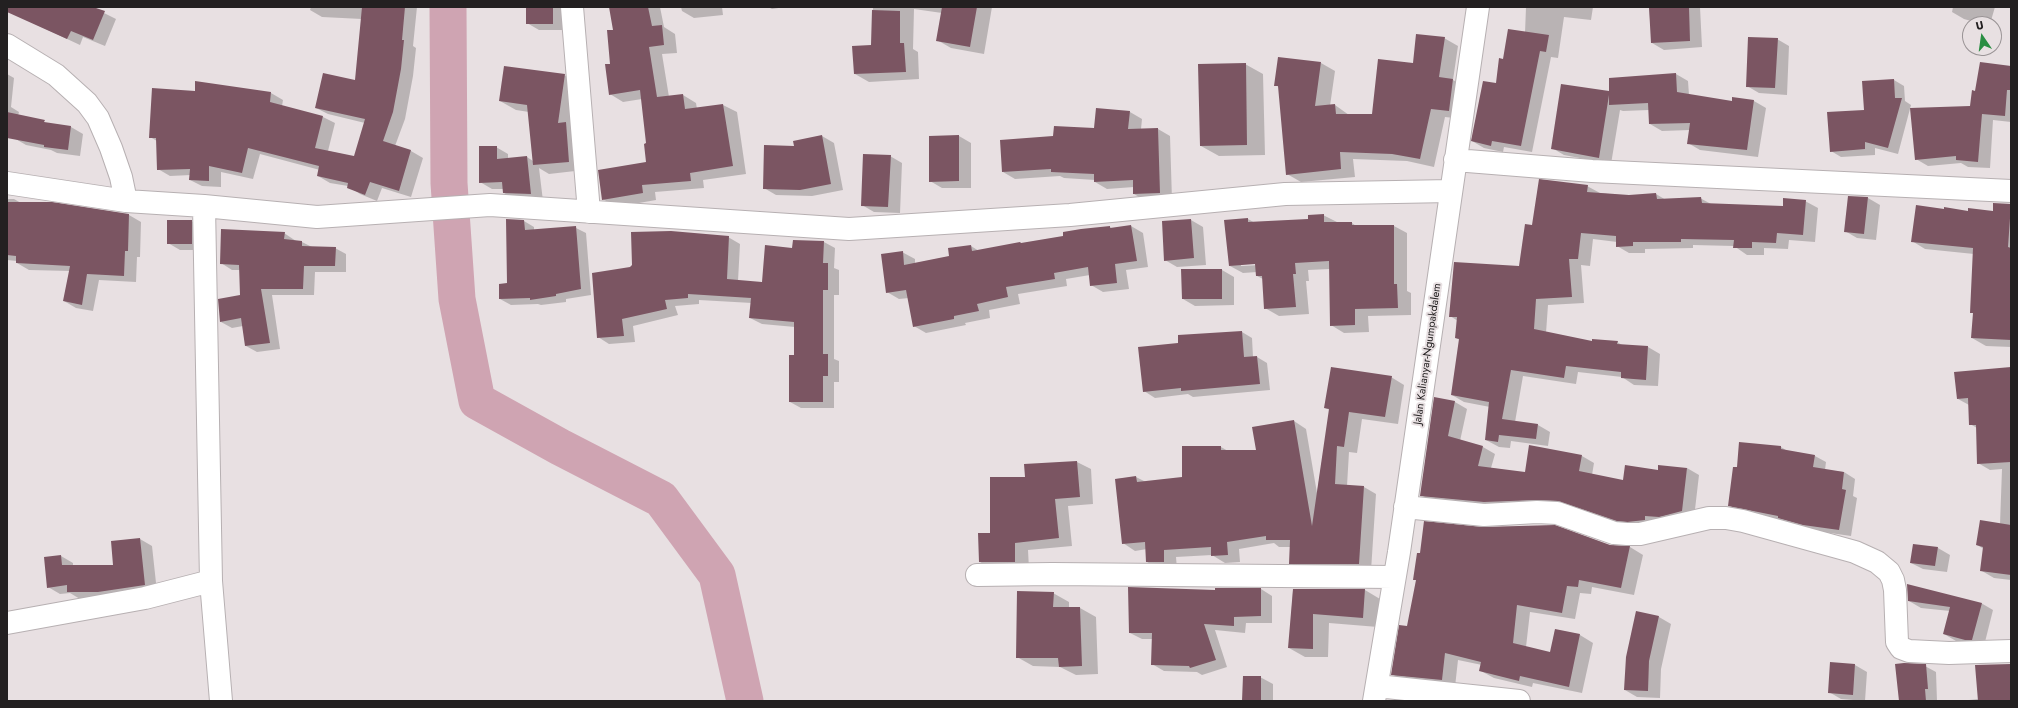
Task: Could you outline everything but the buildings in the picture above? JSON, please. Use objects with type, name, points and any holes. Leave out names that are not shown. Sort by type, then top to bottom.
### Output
[{"type":"street","points":[[572,7],[589,212]]},
{"type":"street","name":"Jalan Kalianyar-Ngumpakdalem","points":[[1376,693],[1405,507],[1478,7]]},
{"type":"street","points":[[7,45],[56,75],[87,103],[98,118],[111,148],[121,177],[126,201]]},
{"type":"street","points":[[1456,160],[1592,171],[2011,191]]},
{"type":"street","points":[[7,183],[126,201],[204,206],[317,217],[427,208],[490,206],[849,228],[1070,215],[1285,194],[1451,191]]},
{"type":"street","points":[[204,206],[211,581],[221,701]]},
{"type":"street","points":[[1405,507],[1484,515],[1537,512],[1556,513],[1614,533],[1627,534],[1640,534],[1709,518],[1726,518],[1743,521],[1855,552],[1889,572],[1893,580],[1897,642],[1901,648],[1909,651],[1949,653],[2011,651]]},
{"type":"street","points":[[977,575],[1052,574],[1394,577]]},
{"type":"street","points":[[7,623],[145,598],[211,581]]},
{"type":"street","points":[[1376,693],[1519,701]]},
{"type":"waterway","points":[[448,7],[449,183],[457,299],[477,401],[560,447],[661,499],[717,575],[745,701]]}]
